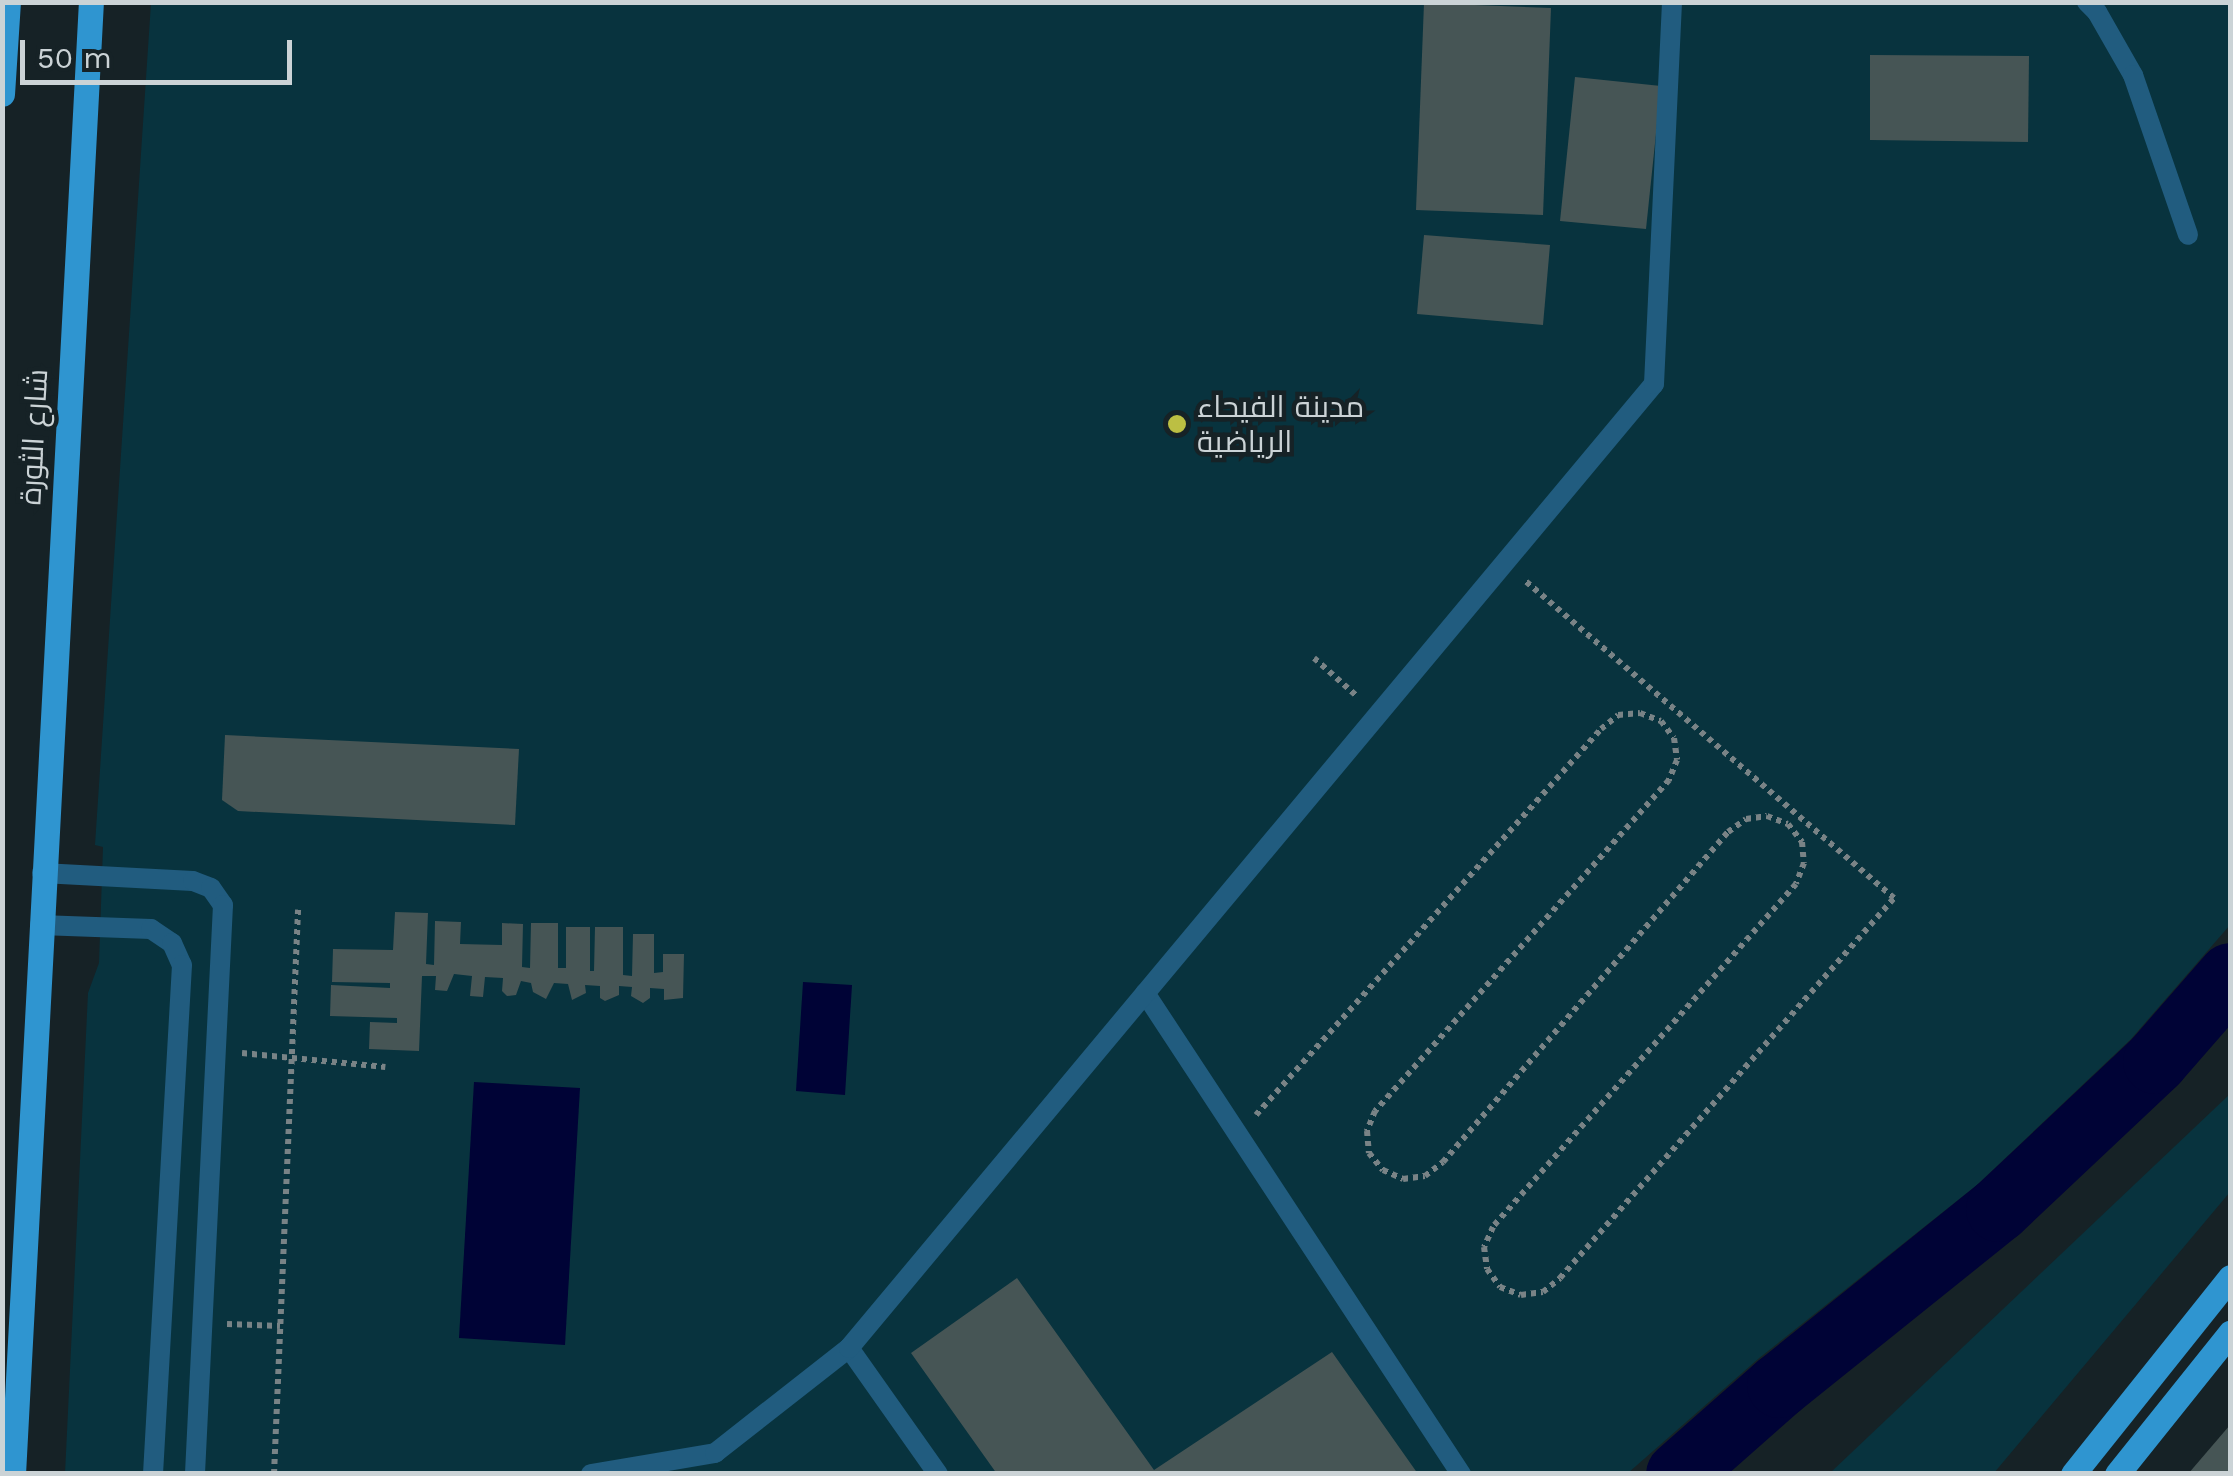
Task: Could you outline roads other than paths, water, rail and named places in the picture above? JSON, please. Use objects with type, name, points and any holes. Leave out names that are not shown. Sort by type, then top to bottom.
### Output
[{"type":"main road","points":[[2,94],[8,2]]},
{"type":"main road","name":"شارع الثورة","points":[[12,1474],[90,2]]},
{"type":"main road","points":[[2072,1474],[2230,1277]]},
{"type":"main road","points":[[2117,1474],[2230,1333]]},
{"type":"lane","points":[[591,1474],[715,1452],[848,1348],[1654,384],[1672,2]]},
{"type":"lane","points":[[2087,2],[2098,12],[2133,75],[2188,235]]},
{"type":"lane","points":[[42,873],[193,880],[212,888],[224,915],[194,1474]]},
{"type":"lane","points":[[40,925],[152,929],[163,934],[178,953],[182,988],[153,1474]]},
{"type":"lane","points":[[182,988],[220,989]]},
{"type":"lane","points":[[1146,993],[1461,1474]]},
{"type":"lane","points":[[848,1348],[938,1474]]},
{"type":"waterway","points":[[1678,1474],[1779,1385],[1998,1209],[2155,1061],[2230,975]]},
{"type":"place","name":"مدينة الفيحاء الرياضية","points":[[1177,424]]}]
